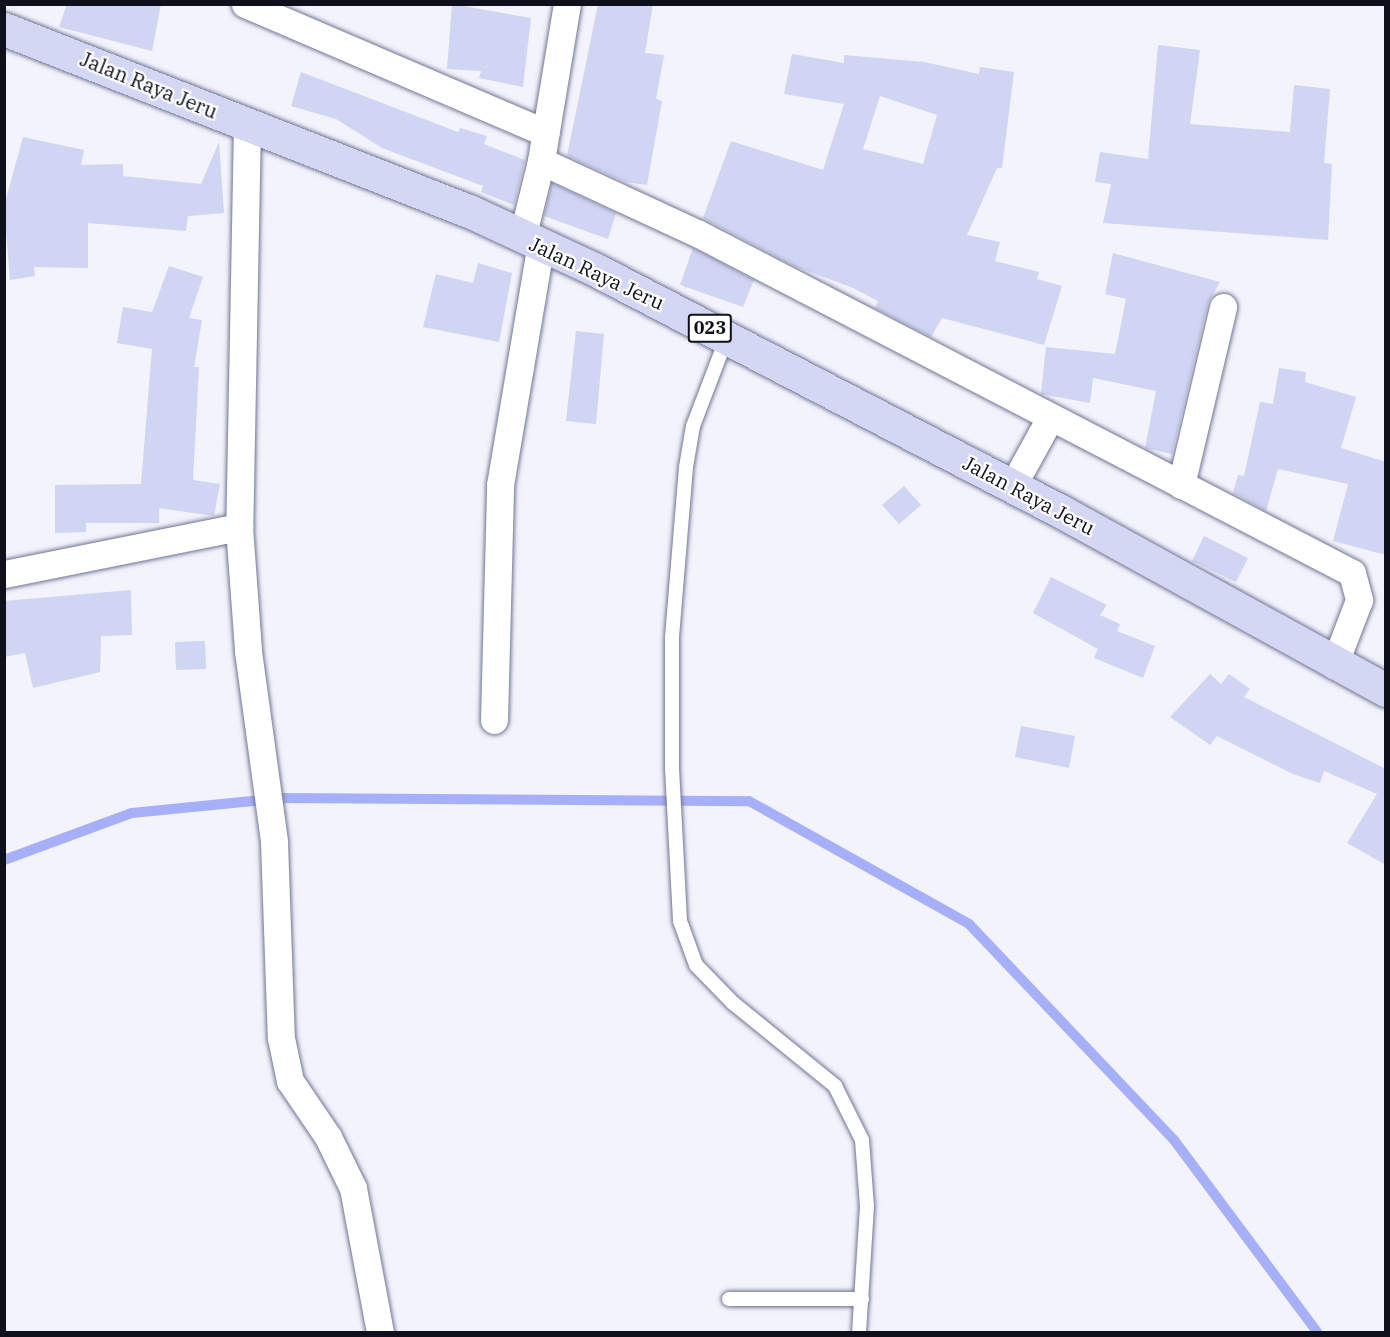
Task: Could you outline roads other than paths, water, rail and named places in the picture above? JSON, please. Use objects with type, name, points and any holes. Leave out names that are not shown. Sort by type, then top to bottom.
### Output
[{"type":"main road","name":"Jalan Raya Jeru","points":[[4,29],[247,124],[531,243],[727,337],[1013,485],[1334,665],[1386,690]]},
{"type":"street","points":[[245,4],[546,133]]},
{"type":"street","points":[[494,720],[500,485],[541,161],[567,4]]},
{"type":"street","points":[[247,124],[239,527],[248,651],[273,831],[281,1038],[290,1081],[328,1137],[353,1188],[380,1332]]},
{"type":"street","points":[[541,161],[697,233],[1352,573],[1359,600],[1334,665]]},
{"type":"street","points":[[1181,485],[1223,307]]},
{"type":"street","points":[[1013,485],[1050,418]]},
{"type":"street","points":[[4,574],[239,527]]},
{"type":"lane","points":[[727,337],[693,426],[686,467],[672,638],[672,768],[680,921],[696,964],[733,1003],[835,1086],[862,1140],[867,1206],[860,1332]]},
{"type":"lane","points":[[729,1299],[862,1299]]},
{"type":"waterway","points":[[280,798],[749,801],[969,924],[1174,1140],[1317,1332]]},
{"type":"waterway","points":[[4,860],[132,813],[263,800]]}]
